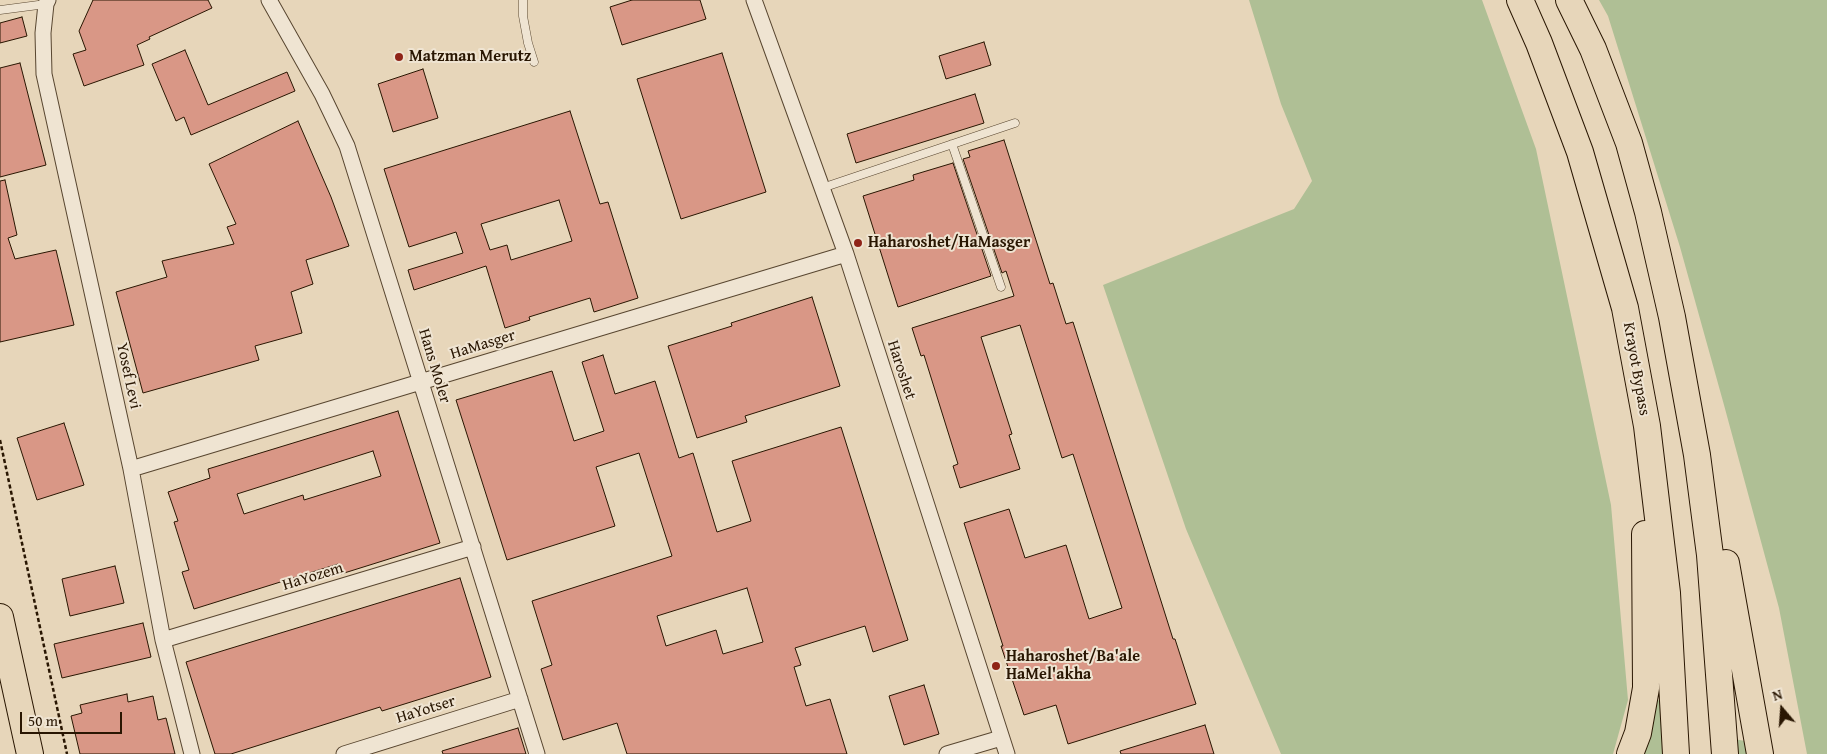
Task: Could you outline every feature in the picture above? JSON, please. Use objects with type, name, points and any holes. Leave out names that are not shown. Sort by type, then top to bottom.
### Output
[{"type":"highway","name":"Krayot Bypass","points":[[1520,0],[1539,43],[1580,152],[1625,308],[1647,426],[1667,593],[1676,754]]},
{"type":"highway","points":[[1569,0],[1593,50],[1629,143],[1648,212],[1672,317],[1697,455],[1710,555],[1725,754]]},
{"type":"highway","points":[[1630,754],[1638,733],[1646,688],[1647,426]]},
{"type":"highway","points":[[1697,455],[1716,514],[1760,754]]},
{"type":"highway","points":[[0,617],[30,754]]},
{"type":"street","name":"Haroshet","points":[[754,0],[846,254],[1007,754]]},
{"type":"street","name":"Hans Moler","points":[[271,1],[322,94],[347,146],[537,754]]},
{"type":"street","name":"Yosef Levi","points":[[47,2],[43,33],[44,74],[131,469],[163,640],[192,754]]},
{"type":"street","name":"HaMasger","points":[[131,469],[846,254]]},
{"type":"street","name":"HaYozem","points":[[163,640],[473,548]]},
{"type":"street","name":"HaYotser","points":[[344,754],[520,699]]},
{"type":"street","points":[[947,754],[1001,738]]},
{"type":"lane","points":[[523,0],[523,16],[534,62]]},
{"type":"lane","points":[[0,10],[47,2]]},
{"type":"lane","points":[[822,188],[1015,122]]},
{"type":"lane","points":[[952,144],[1001,287]]},
{"type":"path","points":[[0,440],[67,754]]},
{"type":"green space","points":[[1249,0],[1482,0],[1536,149],[1611,505],[1628,700],[1613,754],[1281,754],[1186,529],[1103,285],[1294,209],[1312,181],[1281,104]]},
{"type":"green space","points":[[1599,0],[1827,0],[1827,754],[1807,754],[1779,608],[1724,405],[1680,247],[1608,16]]},
{"type":"green space","points":[[1653,699],[1662,701],[1665,754],[1641,754]]},
{"type":"green space","points":[[1734,739],[1745,741],[1748,754],[1736,754]]},
{"type":"building","points":[[93,0],[208,0],[212,8],[149,37],[150,39],[137,45],[144,65],[84,86],[73,54],[86,50],[79,31]]},
{"type":"building","points":[[632,0],[700,0],[706,19],[622,45],[610,7]]},
{"type":"building","points":[[22,17],[27,36],[0,43],[0,23]]},
{"type":"building","points":[[984,42],[991,65],[946,79],[939,56]]},
{"type":"building","points":[[185,50],[208,105],[287,72],[295,91],[191,135],[184,117],[176,121],[152,64]]},
{"type":"building","points":[[722,53],[766,192],[681,219],[637,79]]},
{"type":"building","points":[[20,63],[46,165],[0,177],[0,68]]},
{"type":"building","points":[[423,69],[438,118],[393,132],[378,84]]},
{"type":"building","points":[[975,94],[984,123],[856,163],[847,134]]},
{"type":"building","points":[[570,111],[600,204],[608,202],[638,298],[594,312],[590,298],[529,317],[530,320],[505,328],[486,266],[414,290],[408,270],[463,253],[456,232],[409,247],[384,169]],"holes":[[[559,200],[572,241],[511,260],[507,245],[490,250],[481,224]]]},
{"type":"building","points":[[298,121],[331,197],[349,246],[306,260],[313,284],[291,292],[302,333],[255,346],[259,360],[143,393],[116,292],[167,277],[162,261],[234,244],[227,227],[236,224],[209,164]]},
{"type":"building","points":[[1004,140],[1050,284],[1053,283],[1066,324],[1073,322],[1173,639],[1175,639],[1196,704],[1068,744],[1056,705],[1024,715],[964,523],[1009,509],[1025,558],[1066,545],[1089,619],[1122,608],[1073,454],[1062,458],[1020,325],[981,337],[1012,434],[1009,435],[1020,469],[960,488],[953,466],[958,464],[924,355],[921,356],[912,328],[1014,296],[1006,271],[1002,273],[963,159],[970,157],[968,151]]},
{"type":"building","points":[[953,163],[991,276],[898,307],[863,196],[914,180],[913,175]]},
{"type":"building","points":[[5,180],[17,235],[8,238],[15,259],[56,250],[74,325],[0,342],[0,181]]},
{"type":"building","points":[[812,297],[840,386],[745,416],[747,422],[697,438],[668,346],[732,326],[731,323]]},
{"type":"building","points":[[603,355],[615,394],[655,381],[679,458],[693,453],[717,532],[751,521],[732,461],[841,427],[908,640],[873,652],[865,626],[795,648],[801,665],[794,667],[806,706],[830,699],[847,754],[627,754],[617,723],[563,740],[541,669],[552,665],[532,601],[672,556],[639,453],[596,467],[615,526],[507,560],[456,400],[552,371],[574,441],[604,431],[582,362]],"holes":[[[747,588],[763,642],[723,654],[716,630],[666,646],[657,616]]]},
{"type":"building","points":[[398,411],[440,543],[341,574],[338,564],[194,609],[182,572],[189,570],[174,522],[178,521],[168,492],[210,478],[208,469]],"holes":[[[373,451],[381,476],[304,500],[303,495],[244,514],[237,494]]]},
{"type":"building","points":[[64,423],[84,485],[37,500],[17,438]]},
{"type":"building","points":[[115,566],[124,603],[70,616],[62,579]]},
{"type":"building","points":[[460,578],[491,677],[382,711],[380,707],[231,754],[215,754],[186,662]]},
{"type":"building","points":[[143,623],[151,657],[62,678],[54,644]]},
{"type":"building","points":[[924,685],[939,734],[904,745],[889,696]]},
{"type":"building","points":[[127,694],[128,702],[153,696],[158,720],[166,718],[175,754],[80,754],[71,716],[82,713],[80,705]]},
{"type":"building","points":[[1205,725],[1214,754],[1121,754],[1120,751]]},
{"type":"building","points":[[518,728],[526,754],[443,754],[442,751]]},
{"type":"place","name":"Matzman Merutz","points":[[399,57]]},
{"type":"place","name":"Haharoshet/HaMasger","points":[[858,243]]},
{"type":"place","name":"Haharoshet/Ba'ale HaMel'akha","points":[[996,666]]}]
